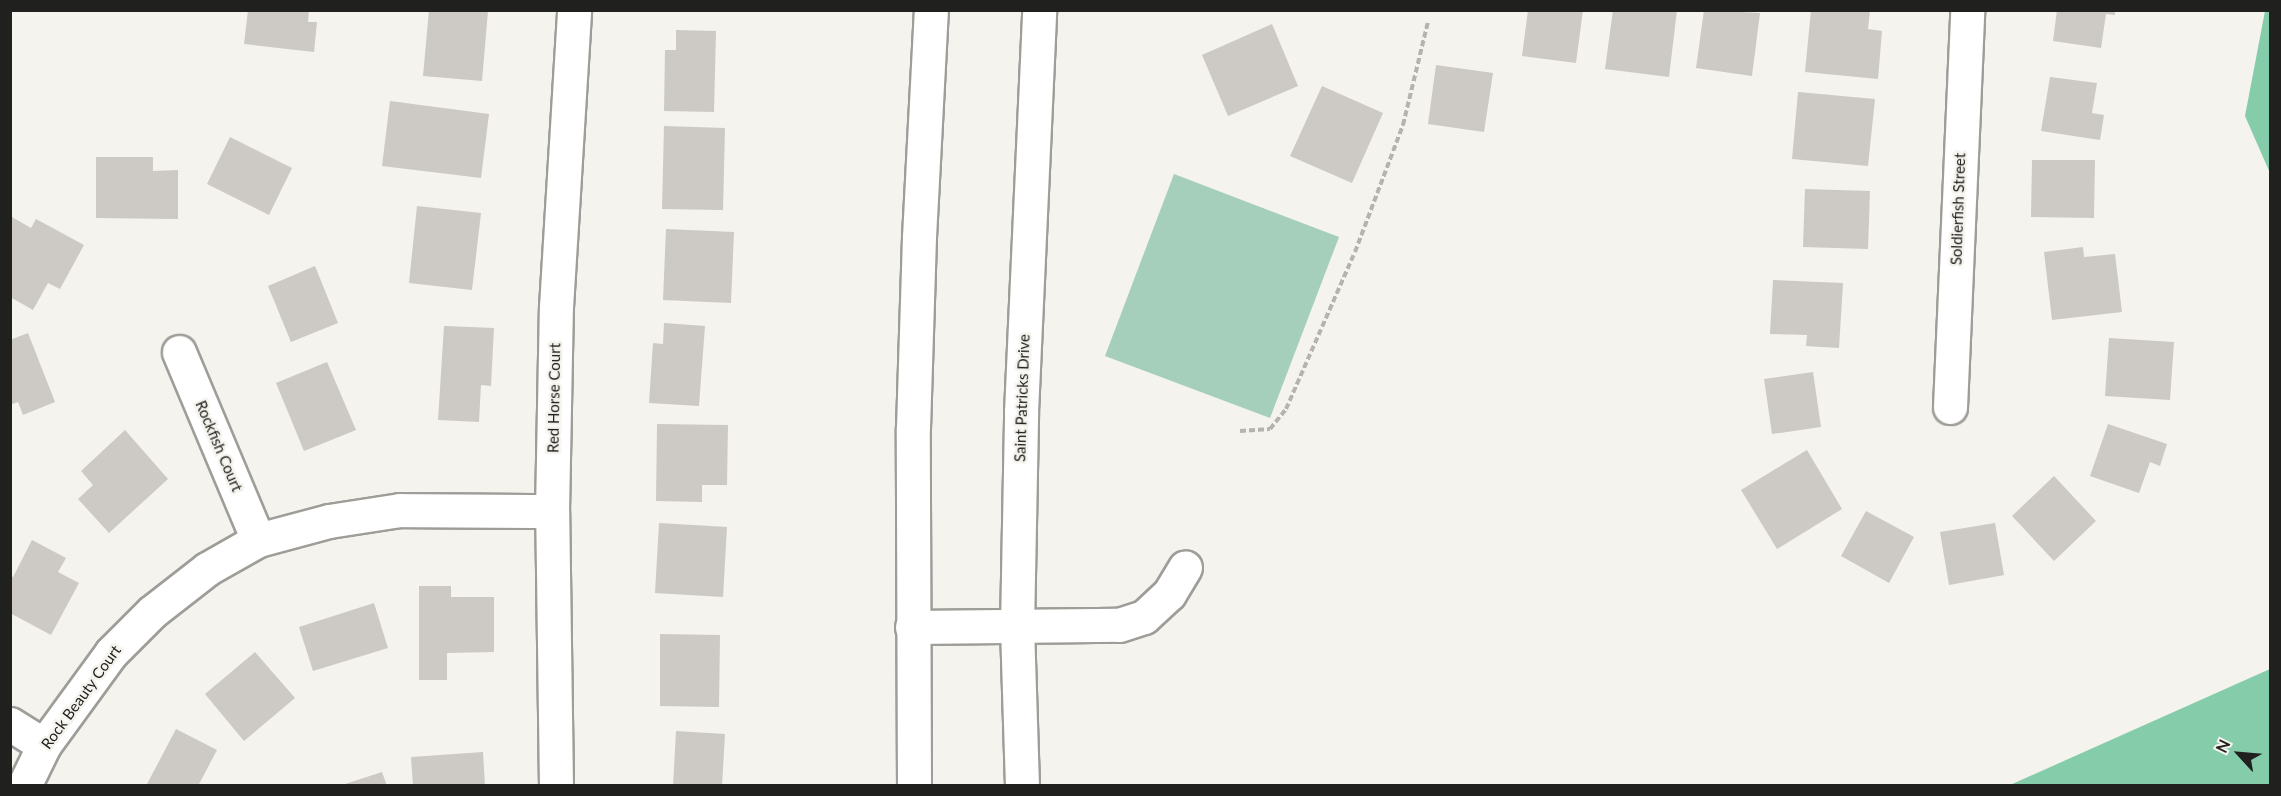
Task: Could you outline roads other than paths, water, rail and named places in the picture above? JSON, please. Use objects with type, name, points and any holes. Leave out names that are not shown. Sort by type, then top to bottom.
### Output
[{"type":"street","name":"Red Horse Court","points":[[556,786],[552,511],[556,307],[574,10]]},
{"type":"street","points":[[914,786],[913,428],[918,249],[931,10]]},
{"type":"street","name":"Saint Patricks Drive","points":[[1022,786],[1017,628],[1021,412],[1039,10]]},
{"type":"street","name":"Soldierfish Street","points":[[1950,407],[1967,10]]},
{"type":"street","name":"Rockfish Court","points":[[179,351],[258,540]]},
{"type":"street","name":"Rock Beauty Court","points":[[24,786],[44,745],[111,653],[152,612],[207,569],[258,540],[329,521],[400,510],[552,511]]},
{"type":"street","points":[[912,627],[1017,628],[1119,625],[1144,617],[1169,594],[1185,567]]},
{"type":"street","points":[[10,724],[44,745]]}]
